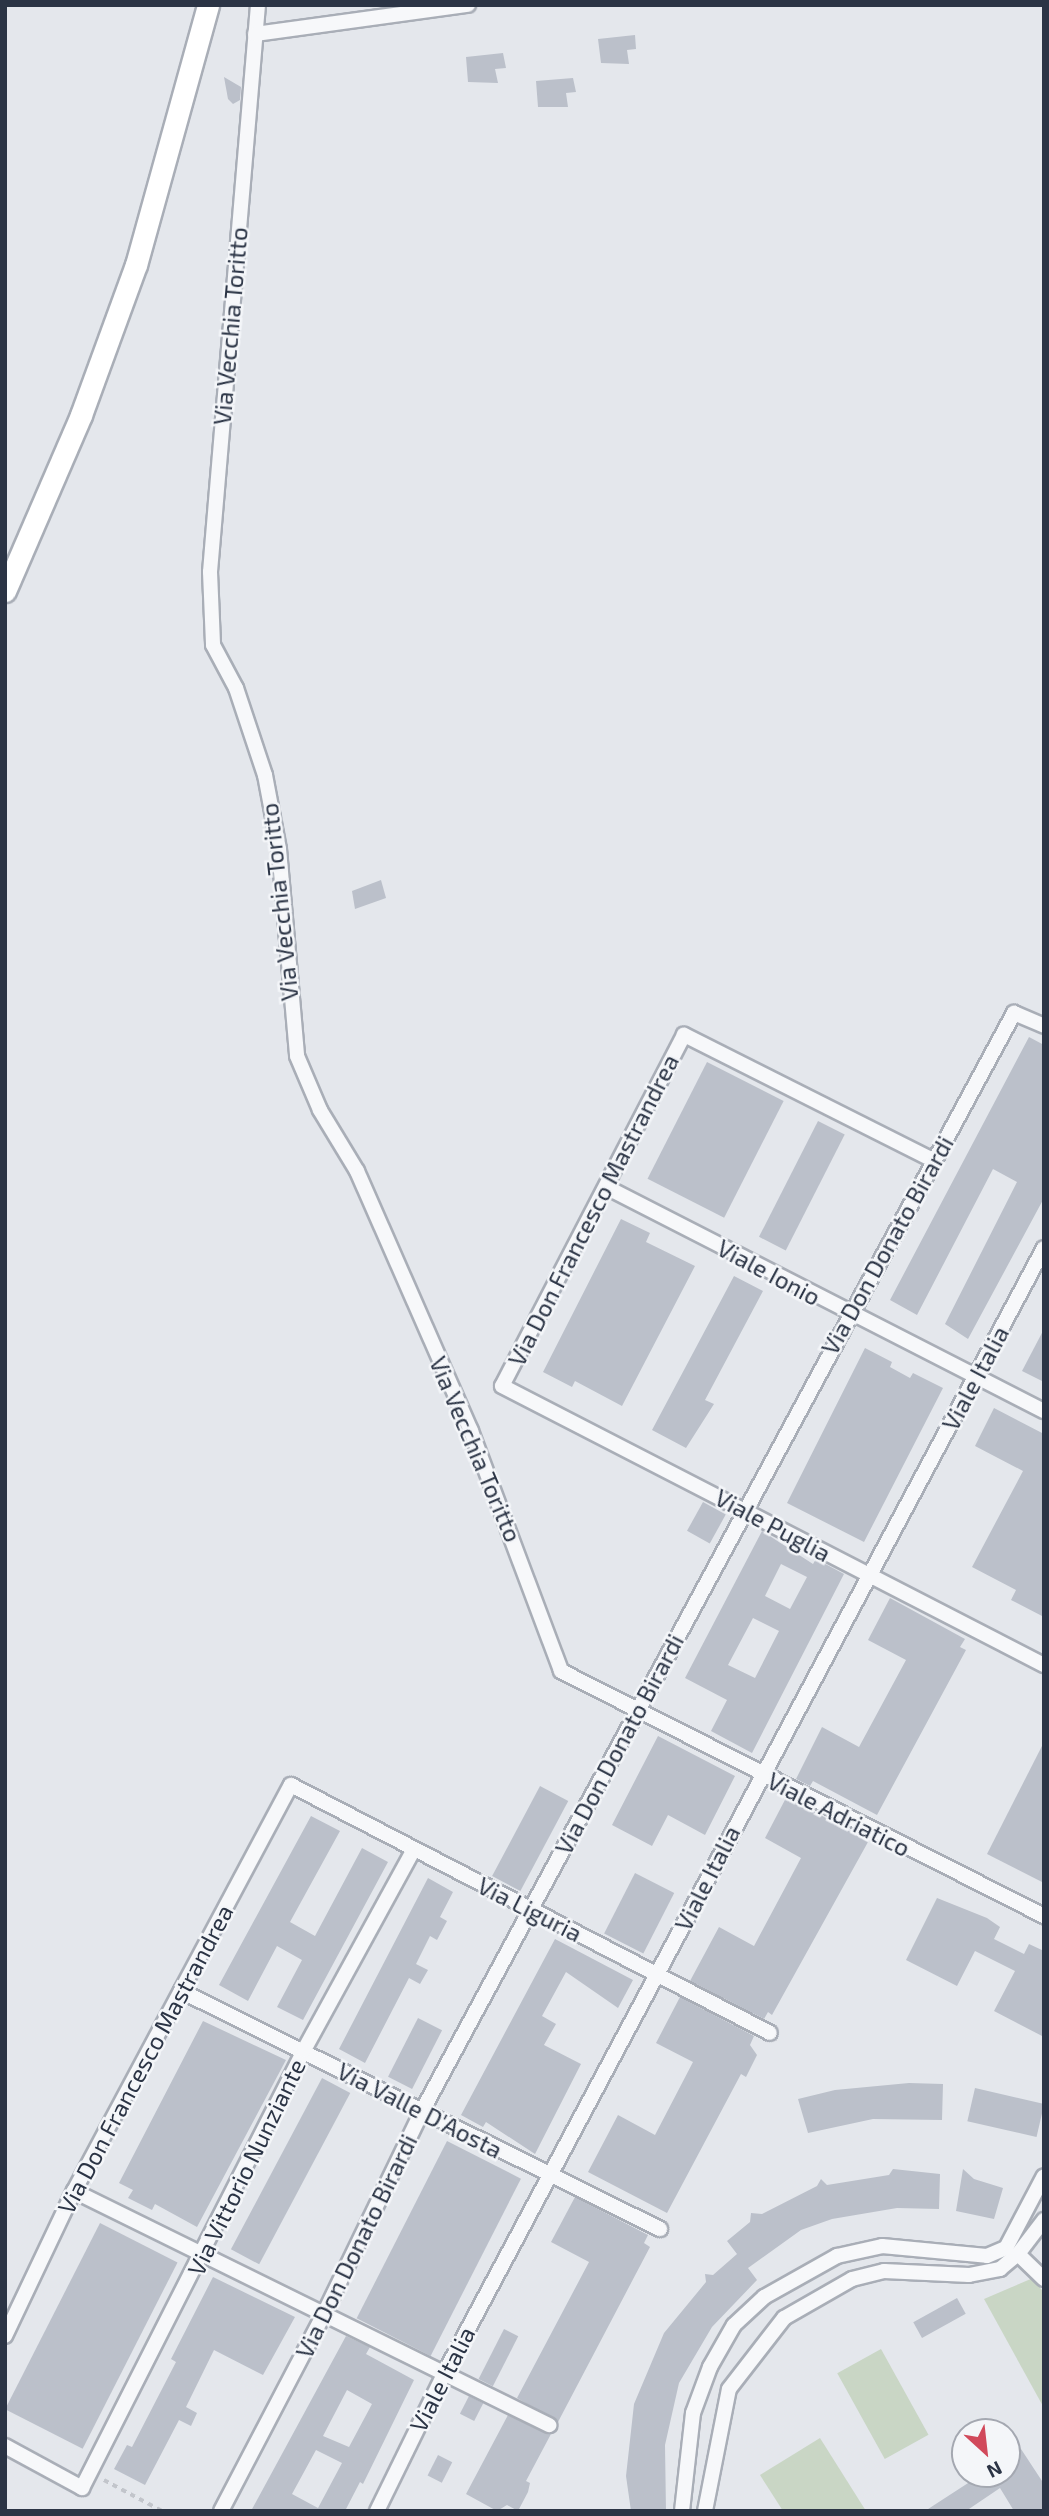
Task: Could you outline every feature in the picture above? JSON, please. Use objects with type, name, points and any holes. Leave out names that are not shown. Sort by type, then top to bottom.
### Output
[{"type":"street","points":[[5,591],[81,415],[135,265],[208,5]]},
{"type":"street","name":"Via Vecchia Toritto","points":[[258,5],[210,572],[214,645],[236,688],[265,775],[279,849],[297,1056],[320,1110],[356,1171],[471,1432],[561,1671],[636,1708]]},
{"type":"street","points":[[256,34],[468,5]]},
{"type":"street","name":"Via Don Donato Birardi","points":[[221,2511],[324,2316],[421,2113],[532,1911],[636,1708],[848,1314],[1014,1013],[1044,1026]]},
{"type":"street","name":"Via Don Francesco Mastrandrea","points":[[502,1386],[608,1188],[684,1035],[933,1160]]},
{"type":"street","name":"Viale Ionio","points":[[608,1188],[848,1314],[1044,1411]]},
{"type":"street","name":"Viale Italia","points":[[377,2511],[443,2376],[761,1774],[975,1377],[1038,1275],[1044,1248]]},
{"type":"street","name":"Viale Puglia","points":[[502,1386],[1044,1665]]},
{"type":"street","name":"Viale Adriatico","points":[[636,1708],[1044,1916]]},
{"type":"street","name":"Via Don Francesco Mastrandrea","points":[[5,2336],[74,2191],[291,1785]]},
{"type":"street","name":"Via Liguria","points":[[291,1785],[769,2033]]},
{"type":"street","name":"Via Vittorio Nunziante","points":[[5,2446],[82,2488],[203,2256],[304,2050],[414,1849]]},
{"type":"street","name":"Via Valle D'Aosta","points":[[181,1991],[304,2050],[421,2113],[660,2229]]},
{"type":"street","points":[[705,2511],[730,2389],[784,2318],[852,2279],[884,2271],[969,2275],[1000,2269],[1012,2251],[1044,2176]]},
{"type":"street","points":[[74,2191],[443,2376],[549,2425]]},
{"type":"street","points":[[682,2511],[693,2413],[710,2367],[734,2325],[764,2297],[837,2256],[882,2246],[987,2256],[1012,2251],[1044,2220]]},
{"type":"street","points":[[1012,2251],[1044,2279]]},
{"type":"path","points":[[90,2473],[162,2511]]},
{"type":"green space","points":[[1033,2278],[1044,2293],[1044,2408],[984,2299]]},
{"type":"green space","points":[[881,2349],[929,2435],[885,2459],[837,2373]]},
{"type":"green space","points":[[820,2438],[866,2511],[783,2511],[760,2475]]},
{"type":"building","points":[[635,35],[636,49],[627,50],[629,64],[601,63],[598,39]]},
{"type":"building","points":[[503,53],[506,68],[495,69],[498,83],[468,82],[466,57]]},
{"type":"building","points":[[224,77],[241,87],[240,100],[233,104],[228,99]]},
{"type":"building","points":[[573,78],[576,92],[566,93],[568,107],[538,107],[536,81]]},
{"type":"building","points":[[381,880],[386,898],[355,909],[352,891]]},
{"type":"building","points":[[1029,1037],[1044,1045],[1044,1198],[968,1339],[945,1324],[1017,1182],[993,1169],[917,1315],[890,1300]]},
{"type":"building","points":[[707,1062],[784,1101],[724,1218],[648,1179]]},
{"type":"building","points":[[818,1121],[845,1135],[786,1250],[759,1237]]},
{"type":"building","points":[[621,1219],[650,1233],[646,1242],[695,1266],[622,1406],[575,1381],[572,1387],[543,1372]]},
{"type":"building","points":[[734,1276],[763,1291],[705,1400],[714,1404],[686,1448],[652,1430]]},
{"type":"building","points":[[1044,1329],[1044,1382],[1022,1371]]},
{"type":"building","points":[[865,1348],[892,1362],[890,1367],[910,1378],[913,1373],[943,1388],[864,1542],[787,1503]]},
{"type":"building","points":[[994,1408],[1044,1434],[1044,1617],[1011,1600],[1016,1590],[972,1567],[1023,1471],[975,1446]]},
{"type":"building","points":[[703,1502],[726,1515],[710,1543],[687,1531]]},
{"type":"building","points":[[762,1531],[813,1564],[816,1559],[844,1574],[752,1753],[711,1731],[727,1700],[685,1678]],"holes":[[[781,1564],[807,1577],[790,1609],[765,1596]],[[753,1618],[779,1631],[755,1678],[728,1665]]]},
{"type":"building","points":[[890,1598],[965,1639],[960,1647],[966,1650],[877,1815],[813,1781],[810,1786],[796,1779],[822,1727],[859,1747],[906,1660],[868,1640]]},
{"type":"building","points":[[658,1736],[735,1776],[705,1835],[668,1815],[652,1846],[612,1825]]},
{"type":"building","points":[[1044,1742],[1044,1883],[987,1854]]},
{"type":"building","points":[[540,1786],[568,1801],[520,1891],[492,1876]]},
{"type":"building","points":[[787,1796],[868,1842],[772,2015],[768,2012],[764,2019],[690,1981],[719,1927],[754,1946],[801,1858],[765,1838]]},
{"type":"building","points":[[311,1816],[340,1831],[290,1922],[315,1936],[362,1848],[388,1862],[303,2020],[277,2007],[302,1960],[277,1946],[248,2001],[219,1985]]},
{"type":"building","points":[[635,1873],[674,1893],[643,1954],[604,1934]]},
{"type":"building","points":[[428,1878],[453,1892],[440,1917],[447,1921],[437,1940],[430,1936],[416,1964],[428,1970],[420,1984],[409,1978],[365,2063],[339,2049]]},
{"type":"building","points":[[937,1898],[987,1918],[1000,1927],[994,1939],[1024,1954],[1029,1944],[1044,1951],[1044,2037],[994,2011],[1015,1971],[975,1951],[957,1986],[906,1960]]},
{"type":"building","points":[[555,1939],[633,1980],[618,2008],[566,1972],[542,2016],[556,2024],[544,2045],[581,2064],[535,2154],[486,2122],[483,2127],[461,2115]]},
{"type":"building","points":[[680,1997],[754,2036],[750,2045],[757,2055],[746,2077],[741,2074],[667,2213],[588,2172],[618,2115],[655,2135],[693,2062],[656,2043]]},
{"type":"building","points":[[418,2018],[442,2030],[412,2089],[388,2077]]},
{"type":"building","points":[[203,2021],[286,2060],[197,2227],[155,2204],[152,2210],[128,2198],[133,2190],[119,2183]]},
{"type":"building","points":[[322,2078],[350,2093],[259,2264],[231,2249]]},
{"type":"building","points":[[909,2083],[943,2084],[942,2120],[873,2119],[808,2133],[798,2099],[835,2090]]},
{"type":"building","points":[[975,2088],[1044,2104],[1037,2137],[967,2121]]},
{"type":"building","points":[[447,2141],[521,2179],[431,2356],[357,2318]]},
{"type":"building","points":[[893,2169],[940,2174],[939,2209],[897,2208],[832,2219],[801,2230],[748,2268],[757,2280],[712,2327],[679,2383],[665,2445],[666,2511],[631,2511],[626,2476],[634,2404],[664,2333],[706,2282],[705,2274],[713,2275],[737,2254],[727,2241],[750,2222],[751,2213],[762,2214],[817,2186],[821,2179],[827,2185],[889,2175]]},
{"type":"building","points":[[963,2169],[974,2179],[1003,2188],[994,2219],[956,2211]]},
{"type":"building","points":[[575,2197],[648,2235],[644,2243],[650,2247],[558,2422],[517,2398],[589,2262],[551,2242]]},
{"type":"building","points":[[100,2223],[178,2262],[83,2449],[5,2409]]},
{"type":"building","points":[[213,2277],[295,2317],[263,2375],[214,2350],[186,2407],[197,2413],[191,2426],[179,2420],[145,2485],[114,2469],[127,2445],[132,2447],[176,2362],[171,2359]]},
{"type":"building","points":[[957,2298],[966,2314],[922,2338],[913,2322]]},
{"type":"building","points":[[504,2329],[518,2336],[493,2386],[479,2379]]},
{"type":"building","points":[[346,2336],[370,2347],[366,2354],[414,2380],[363,2484],[360,2482],[345,2511],[251,2511]],"holes":[[[347,2390],[372,2404],[349,2447],[323,2436]],[[316,2450],[342,2463],[318,2508],[292,2494]]]},
{"type":"building","points":[[469,2396],[483,2403],[474,2421],[460,2414]]},
{"type":"building","points":[[508,2415],[551,2434],[526,2481],[530,2483],[528,2492],[518,2511],[507,2505],[497,2511],[466,2494]]},
{"type":"building","points":[[1021,2449],[1044,2484],[1044,2511],[1014,2511],[1000,2488],[1021,2488]]},
{"type":"building","points":[[438,2455],[452,2462],[442,2483],[428,2475]]},
{"type":"building","points":[[960,2488],[1000,2488],[966,2511],[925,2511]]}]
